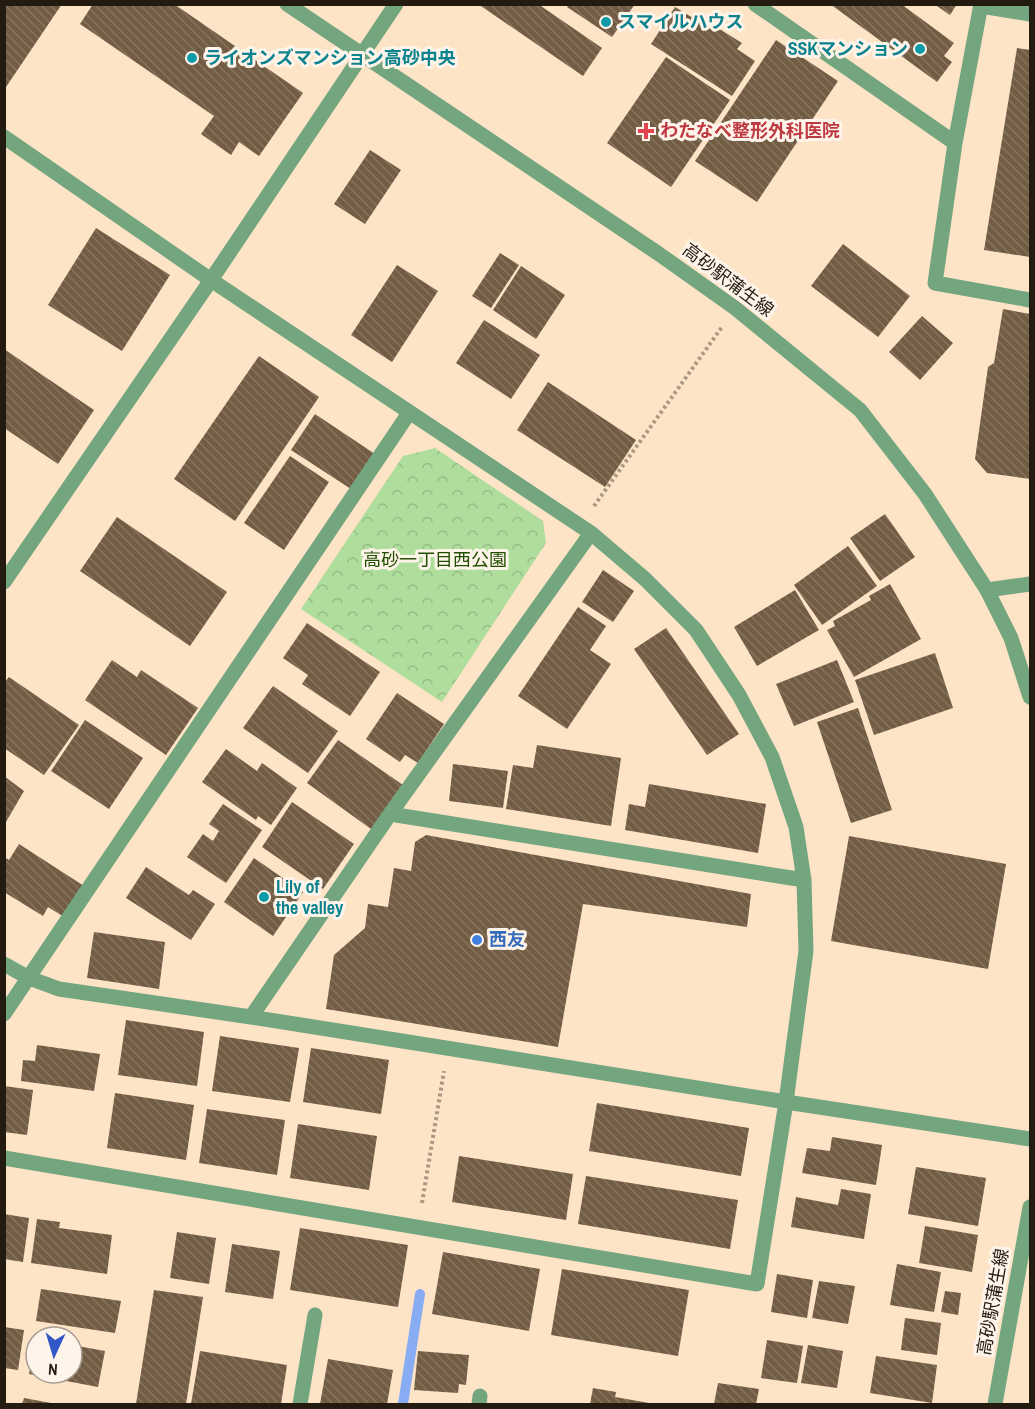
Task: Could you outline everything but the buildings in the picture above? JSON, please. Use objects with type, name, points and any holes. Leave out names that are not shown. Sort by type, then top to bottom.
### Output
[{"type":"street","name":"高砂駅蒲生線","points":[[287,4],[659,254],[735,308],[860,410],[925,494],[987,590],[1011,638],[1030,697]]},
{"type":"street","points":[[4,582],[211,280],[396,4]]},
{"type":"street","points":[[755,4],[955,142]]},
{"type":"street","points":[[1030,14],[981,5],[955,142],[935,283],[1030,300]]},
{"type":"street","points":[[4,1158],[757,1284],[786,1102],[806,951],[804,880],[796,827],[772,757],[739,695],[696,630],[645,579],[585,530],[7,144]]},
{"type":"street","points":[[4,1014],[409,413]]},
{"type":"street","points":[[251,1017],[585,530]]},
{"type":"street","points":[[987,590],[1030,584]]},
{"type":"street","points":[[390,814],[804,880]]},
{"type":"street","points":[[4,964],[29,978],[59,989],[1030,1139]]},
{"type":"street","name":"高砂駅蒲生線","points":[[995,1404],[1030,1207]]},
{"type":"street","points":[[300,1404],[315,1315]]},
{"type":"path","points":[[585,530],[735,308]]},
{"type":"path","points":[[417,1227],[448,1050]]},
{"type":"green space","name":"高砂一丁目西公園","points":[[435,448],[543,521],[546,543],[442,702],[301,609],[403,456]]},
{"type":"waterway","points":[[403,1404],[420,1294]]},
{"type":"place","name":"スマイルハウス","points":[[606,22]]},
{"type":"place","name":"SSKマンション","points":[[920,49]]},
{"type":"place","name":"ライオンズマンション高砂中央","points":[[192,58]]},
{"type":"place","name":"わたなべ整形外科医院","points":[[646,131]]},
{"type":"place","name":"Lily of the valley","points":[[264,897]]},
{"type":"place","name":"西友","points":[[477,940]]}]
